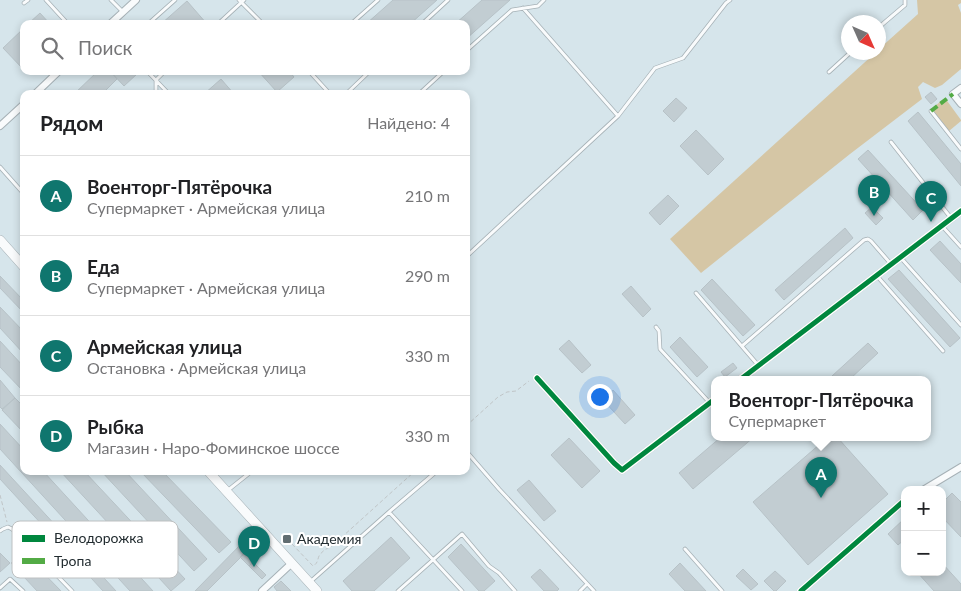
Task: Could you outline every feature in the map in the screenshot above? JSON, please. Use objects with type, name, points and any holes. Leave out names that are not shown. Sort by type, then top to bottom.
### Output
[{"type":"main road","points":[[0,240],[20,262]]},
{"type":"main road","points":[[212,475],[317,591]]},
{"type":"street","points":[[114,20],[136,0]]},
{"type":"street","points":[[39,90],[55,75]]},
{"type":"street","points":[[961,88],[953,94],[961,104]]},
{"type":"street","points":[[0,126],[20,108]]},
{"type":"street","points":[[745,376],[961,211]]},
{"type":"street","points":[[537,378],[622,470],[711,402]]},
{"type":"street","points":[[930,486],[961,467]]},
{"type":"street","points":[[801,591],[901,504]]},
{"type":"street","points":[[262,591],[292,563]]},
{"type":"lane","points":[[24,3],[28,0]]},
{"type":"lane","points":[[46,0],[64,20]]},
{"type":"lane","points":[[111,0],[123,12]]},
{"type":"lane","points":[[152,20],[175,0]]},
{"type":"lane","points":[[356,20],[378,0]]},
{"type":"lane","points":[[426,20],[448,0]]},
{"type":"lane","points":[[470,47],[512,10],[538,6],[544,0]]},
{"type":"lane","points":[[470,253],[618,116],[655,68],[683,58],[730,0]]},
{"type":"lane","points":[[886,21],[905,5],[905,0]]},
{"type":"lane","points":[[222,20],[242,1],[259,20]]},
{"type":"lane","points":[[524,8],[618,116]]},
{"type":"lane","points":[[829,72],[843,60]]},
{"type":"lane","points":[[151,75],[165,90]]},
{"type":"lane","points":[[156,90],[156,80],[161,75]]},
{"type":"lane","points":[[313,75],[326,90]]},
{"type":"lane","points":[[350,90],[366,75]]},
{"type":"lane","points":[[423,90],[440,75]]},
{"type":"lane","points":[[931,111],[961,149]]},
{"type":"lane","points":[[891,142],[951,219]]},
{"type":"lane","points":[[0,167],[20,190]]},
{"type":"lane","points":[[942,226],[961,247]]},
{"type":"lane","points":[[742,346],[864,240],[868,239],[871,241],[891,265]]},
{"type":"lane","points":[[901,257],[961,324]]},
{"type":"lane","points":[[876,276],[943,351]]},
{"type":"lane","points":[[696,293],[759,366]]},
{"type":"lane","points":[[656,327],[659,331],[660,349],[711,400]]},
{"type":"lane","points":[[470,456],[594,591]]},
{"type":"lane","points":[[226,491],[247,475]]},
{"type":"lane","points":[[310,583],[432,475]]},
{"type":"lane","points":[[389,512],[462,591]]},
{"type":"lane","points":[[0,531],[8,527],[12,529]]},
{"type":"lane","points":[[399,591],[462,534],[515,591]]},
{"type":"lane","points":[[685,549],[722,591]]},
{"type":"lane","points":[[59,578],[72,591]]},
{"type":"lane","points":[[0,588],[10,579],[23,591]]},
{"type":"lane","points":[[580,591],[587,584]]},
{"type":"path","points":[[470,423],[503,394],[516,391],[526,382],[537,378]]},
{"type":"path","points":[[292,544],[314,566],[326,549],[332,546],[411,475]]},
{"type":"path","points":[[0,495],[8,527]]},
{"type":"shaded area","points":[[917,0],[961,0],[961,3],[958,5],[961,13],[961,69],[942,85],[935,88],[923,82],[918,87],[922,99],[701,273],[670,239],[867,60],[886,60],[886,43],[918,14]]},
{"type":"shaded area","points":[[945,98],[961,120],[949,131],[931,109]]},
{"type":"building","points":[[393,0],[437,0],[414,20],[370,20]]},
{"type":"building","points":[[482,0],[510,0],[470,35],[470,20],[460,20]]},
{"type":"building","points":[[187,1],[204,20],[166,20]]},
{"type":"building","points":[[40,13],[46,20],[32,20]]},
{"type":"building","points":[[20,32],[20,66],[3,48]]},
{"type":"building","points":[[94,75],[114,75],[117,79],[106,90],[78,90]]},
{"type":"building","points":[[114,75],[136,75],[124,86]]},
{"type":"building","points":[[262,75],[292,75],[294,77],[279,90],[275,90]]},
{"type":"building","points":[[221,79],[231,90],[209,90]]},
{"type":"building","points":[[931,92],[937,99],[931,104],[925,97]]},
{"type":"building","points":[[676,98],[687,108],[674,122],[663,111]]},
{"type":"building","points":[[918,112],[961,164],[961,186],[908,121]]},
{"type":"building","points":[[696,130],[724,159],[708,175],[680,146]]},
{"type":"building","points":[[868,150],[923,210],[913,220],[858,159]]},
{"type":"building","points":[[668,195],[679,206],[660,225],[649,213]]},
{"type":"building","points":[[872,207],[883,218],[876,225],[865,213]]},
{"type":"building","points":[[845,228],[853,238],[784,300],[775,290]]},
{"type":"building","points":[[940,241],[961,264],[961,283],[930,250]]},
{"type":"building","points":[[899,270],[960,338],[950,347],[888,279]]},
{"type":"building","points":[[0,276],[20,297],[20,309],[0,288]]},
{"type":"building","points":[[712,279],[755,325],[743,336],[701,290]]},
{"type":"building","points":[[631,286],[651,309],[643,317],[622,294]]},
{"type":"building","points":[[0,307],[20,328],[20,350],[0,328]]},
{"type":"building","points":[[680,337],[708,367],[697,377],[670,347]]},
{"type":"building","points":[[569,340],[591,365],[582,373],[559,349]]},
{"type":"building","points":[[0,341],[20,363],[20,388],[0,367]]},
{"type":"building","points":[[868,343],[878,353],[853,376],[832,376]]},
{"type":"building","points":[[733,363],[737,368],[726,376],[721,372]]},
{"type":"building","points":[[0,380],[15,398],[2,409],[0,407]]},
{"type":"building","points":[[613,390],[635,415],[625,424],[603,400]]},
{"type":"building","points":[[15,398],[20,403],[20,429],[2,410]]},
{"type":"building","points":[[0,424],[20,446],[20,471],[0,449]]},
{"type":"building","points":[[569,438],[600,471],[582,488],[551,455]]},
{"type":"building","points":[[716,441],[749,441],[693,489],[679,473]]},
{"type":"building","points":[[823,441],[841,441],[888,494],[808,565],[753,502]]},
{"type":"building","points":[[0,465],[52,521],[39,521],[0,479]]},
{"type":"building","points":[[24,475],[47,475],[89,521],[66,521]]},
{"type":"building","points":[[64,475],[88,475],[131,521],[106,521]]},
{"type":"building","points":[[105,475],[129,475],[172,521],[148,521]]},
{"type":"building","points":[[144,475],[166,475],[231,542],[219,553]]},
{"type":"building","points":[[529,480],[556,511],[544,521],[517,490]]},
{"type":"building","points":[[952,493],[961,502],[961,537],[946,521],[946,499]]},
{"type":"building","points":[[901,522],[901,542],[898,545],[888,534]]},
{"type":"building","points":[[178,528],[207,559],[194,571],[178,554]]},
{"type":"building","points":[[391,537],[410,558],[374,591],[352,591],[343,581]]},
{"type":"building","points":[[246,539],[252,546],[207,591],[195,591]]},
{"type":"building","points":[[258,539],[267,548],[261,554],[252,546]]},
{"type":"building","points":[[461,544],[495,581],[484,591],[479,591],[448,557]]},
{"type":"building","points":[[252,546],[261,554],[249,566],[240,557]]},
{"type":"building","points":[[0,553],[10,563],[0,572]]},
{"type":"building","points":[[253,562],[266,575],[262,579],[249,566]]},
{"type":"building","points":[[680,563],[706,591],[685,591],[669,574]]},
{"type":"building","points":[[946,567],[961,584],[961,591],[934,591],[921,576],[946,576]]},
{"type":"building","points":[[540,569],[559,589],[557,591],[544,591],[531,577]]},
{"type":"building","points":[[743,569],[758,584],[751,590],[736,576]]},
{"type":"building","points":[[775,571],[786,581],[774,591],[764,581]]},
{"type":"building","points":[[178,572],[185,579],[171,591],[159,578],[178,578]]},
{"type":"building","points":[[25,578],[48,578],[61,591],[37,591]]},
{"type":"building","points":[[91,578],[104,578],[116,591],[103,591]]},
{"type":"building","points":[[118,578],[141,578],[153,591],[130,591]]},
{"type":"building","points":[[281,581],[291,591],[277,591],[274,587]]},
{"type":"marked path","points":[[931,111],[953,94]]},
{"type":"cycle path","points":[[745,376],[961,211]]},
{"type":"cycle path","points":[[537,378],[622,470],[711,402]]},
{"type":"cycle path","points":[[801,591],[901,504]]},
{"type":"place","name":"Еда","points":[[874,216]]},
{"type":"place","name":"Армейская улица","points":[[931,222]]},
{"type":"place","name":"Военторг-Пятёрочка","points":[[821,498]]},
{"type":"place","name":"Академия","points":[[287,539]]},
{"type":"place","name":"Рыбка","points":[[254,567]]}]
